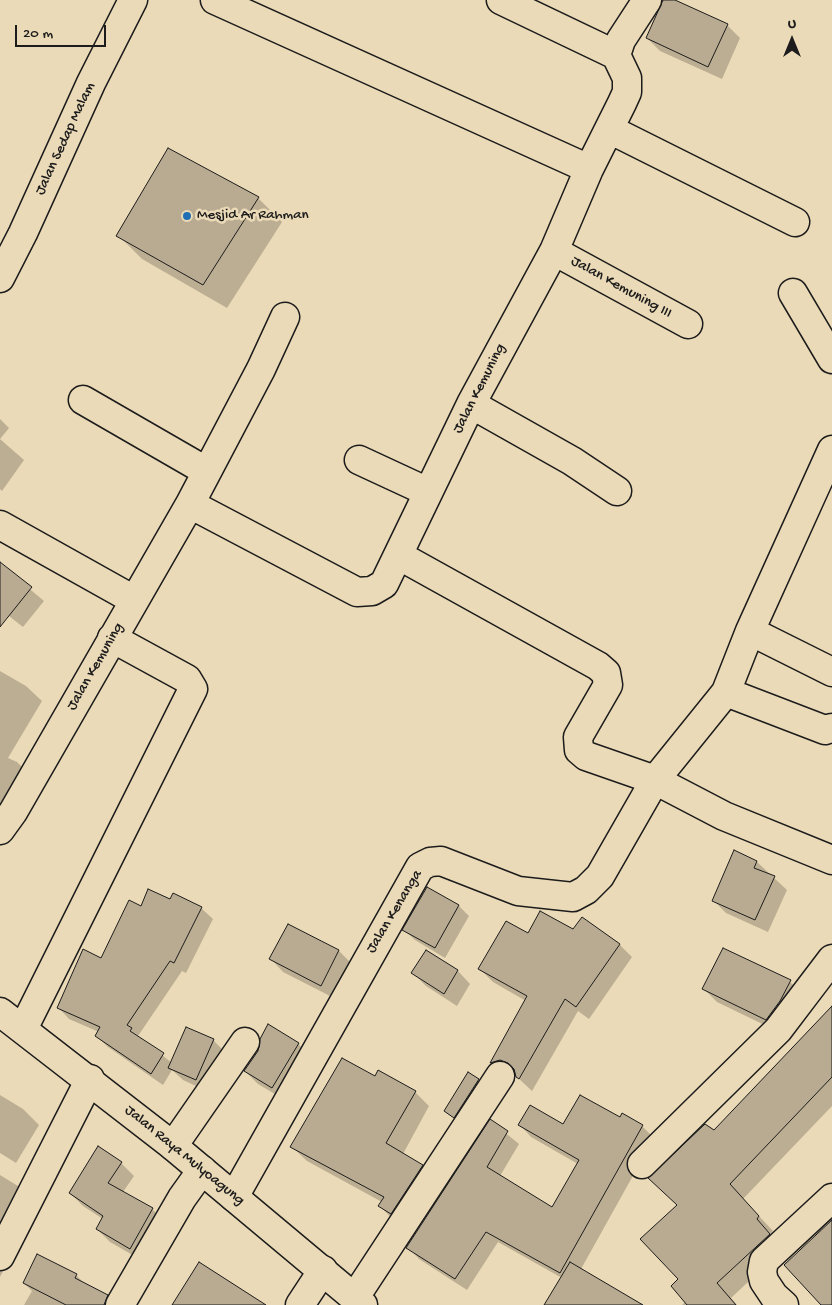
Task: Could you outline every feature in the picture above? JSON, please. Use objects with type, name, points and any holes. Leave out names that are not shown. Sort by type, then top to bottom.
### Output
[{"type":"street","name":"Jalan Sedap Malam","points":[[0,278],[23,233],[91,83],[133,0]]},
{"type":"street","points":[[215,0],[589,168]]},
{"type":"street","points":[[501,0],[616,55],[621,40],[647,0]]},
{"type":"street","name":"Jalan Kemuning","points":[[190,504],[357,592],[372,591],[384,584],[471,404],[554,251],[589,168],[628,92],[628,78],[616,55]]},
{"type":"street","points":[[609,129],[795,222]]},
{"type":"street","name":"Jalan Kemuning III","points":[[554,251],[688,324]]},
{"type":"street","points":[[793,293],[832,359]]},
{"type":"street","name":"Jalan Kemuning","points":[[0,830],[13,812],[190,504],[262,369],[285,318]]},
{"type":"street","points":[[83,400],[206,472]]},
{"type":"street","points":[[471,404],[572,461],[617,491]]},
{"type":"street","name":"Jalan Kenanga","points":[[234,1197],[420,867],[430,862],[441,861],[518,891],[573,897],[586,890],[600,876],[655,780],[726,692],[750,631],[832,450]]},
{"type":"street","points":[[359,460],[428,492]]},
{"type":"street","points":[[0,525],[134,600]]},
{"type":"street","points":[[398,555],[602,669],[606,674],[608,685],[578,737],[579,750],[586,756],[655,780],[724,816],[832,859]]},
{"type":"street","points":[[750,631],[832,672]]},
{"type":"street","points":[[23,1030],[193,689],[188,679],[112,638]]},
{"type":"street","points":[[726,692],[825,730],[832,728]]},
{"type":"street","points":[[642,1164],[778,1030],[832,959]]},
{"type":"street","name":"Jalan Raya Mulyoagung","points":[[0,1012],[173,1146],[359,1301]]},
{"type":"street","points":[[173,1146],[245,1042]]},
{"type":"street","points":[[359,1301],[500,1076]]},
{"type":"street","points":[[0,1256],[90,1080]]},
{"type":"street","points":[[120,1305],[182,1198],[202,1170]]},
{"type":"street","points":[[784,1305],[774,1296],[764,1281],[762,1272],[764,1261],[832,1198]]},
{"type":"street","points":[[300,1305],[323,1270]]},
{"type":"building","points":[[663,0],[675,0],[728,24],[708,67],[646,38]]},
{"type":"building","name":"Mesjid Ar Rahman","points":[[168,148],[259,197],[203,285],[116,236]]},
{"type":"building","points":[[0,562],[32,587],[0,627]]},
{"type":"building","points":[[734,850],[757,861],[754,868],[775,876],[755,920],[712,901]]},
{"type":"building","points":[[427,887],[459,905],[435,948],[402,930]]},
{"type":"building","points":[[148,889],[170,899],[173,893],[202,907],[174,963],[170,961],[127,1025],[132,1028],[130,1031],[164,1053],[151,1074],[95,1036],[100,1027],[57,1008],[83,949],[101,958],[129,900],[141,906]]},
{"type":"building","points":[[540,911],[573,929],[582,917],[620,944],[576,1007],[565,999],[519,1079],[516,1077],[514,1069],[508,1063],[500,1060],[490,1063],[527,996],[478,969],[506,921],[528,933]]},
{"type":"building","points":[[288,924],[339,950],[321,986],[269,959]]},
{"type":"building","points":[[723,948],[791,980],[780,1001],[766,1020],[702,989]]},
{"type":"building","points":[[426,950],[458,970],[444,994],[411,973]]},
{"type":"building","points":[[832,1006],[832,1077],[730,1184],[759,1216],[757,1219],[770,1234],[717,1283],[736,1305],[687,1305],[671,1286],[678,1279],[640,1239],[677,1205],[648,1178],[705,1124],[714,1130]]},
{"type":"building","points":[[268,1024],[299,1043],[272,1088],[244,1071],[258,1051],[260,1039]]},
{"type":"building","points":[[186,1027],[214,1039],[196,1080],[168,1068]]},
{"type":"building","points":[[342,1058],[375,1076],[378,1070],[416,1091],[386,1143],[423,1165],[391,1214],[378,1206],[384,1197],[290,1147]]},
{"type":"building","points":[[468,1072],[479,1079],[454,1118],[444,1111]]},
{"type":"building","points":[[580,1095],[620,1117],[622,1113],[643,1125],[560,1273],[486,1232],[455,1279],[406,1248],[490,1119],[508,1131],[487,1167],[552,1207],[579,1160],[518,1125],[530,1105],[563,1124]]},
{"type":"building","points":[[98,1146],[122,1162],[108,1183],[153,1208],[130,1249],[96,1229],[103,1216],[69,1193]]},
{"type":"building","points":[[832,1220],[832,1305],[821,1305],[784,1265]]},
{"type":"building","points":[[37,1254],[77,1274],[75,1278],[108,1295],[104,1305],[66,1305],[23,1283]]},
{"type":"building","points":[[199,1262],[266,1305],[172,1305]]},
{"type":"building","points":[[570,1262],[643,1305],[544,1305]]},
{"type":"place","name":"Mesjid Ar Rahman","points":[[187,216]]}]
